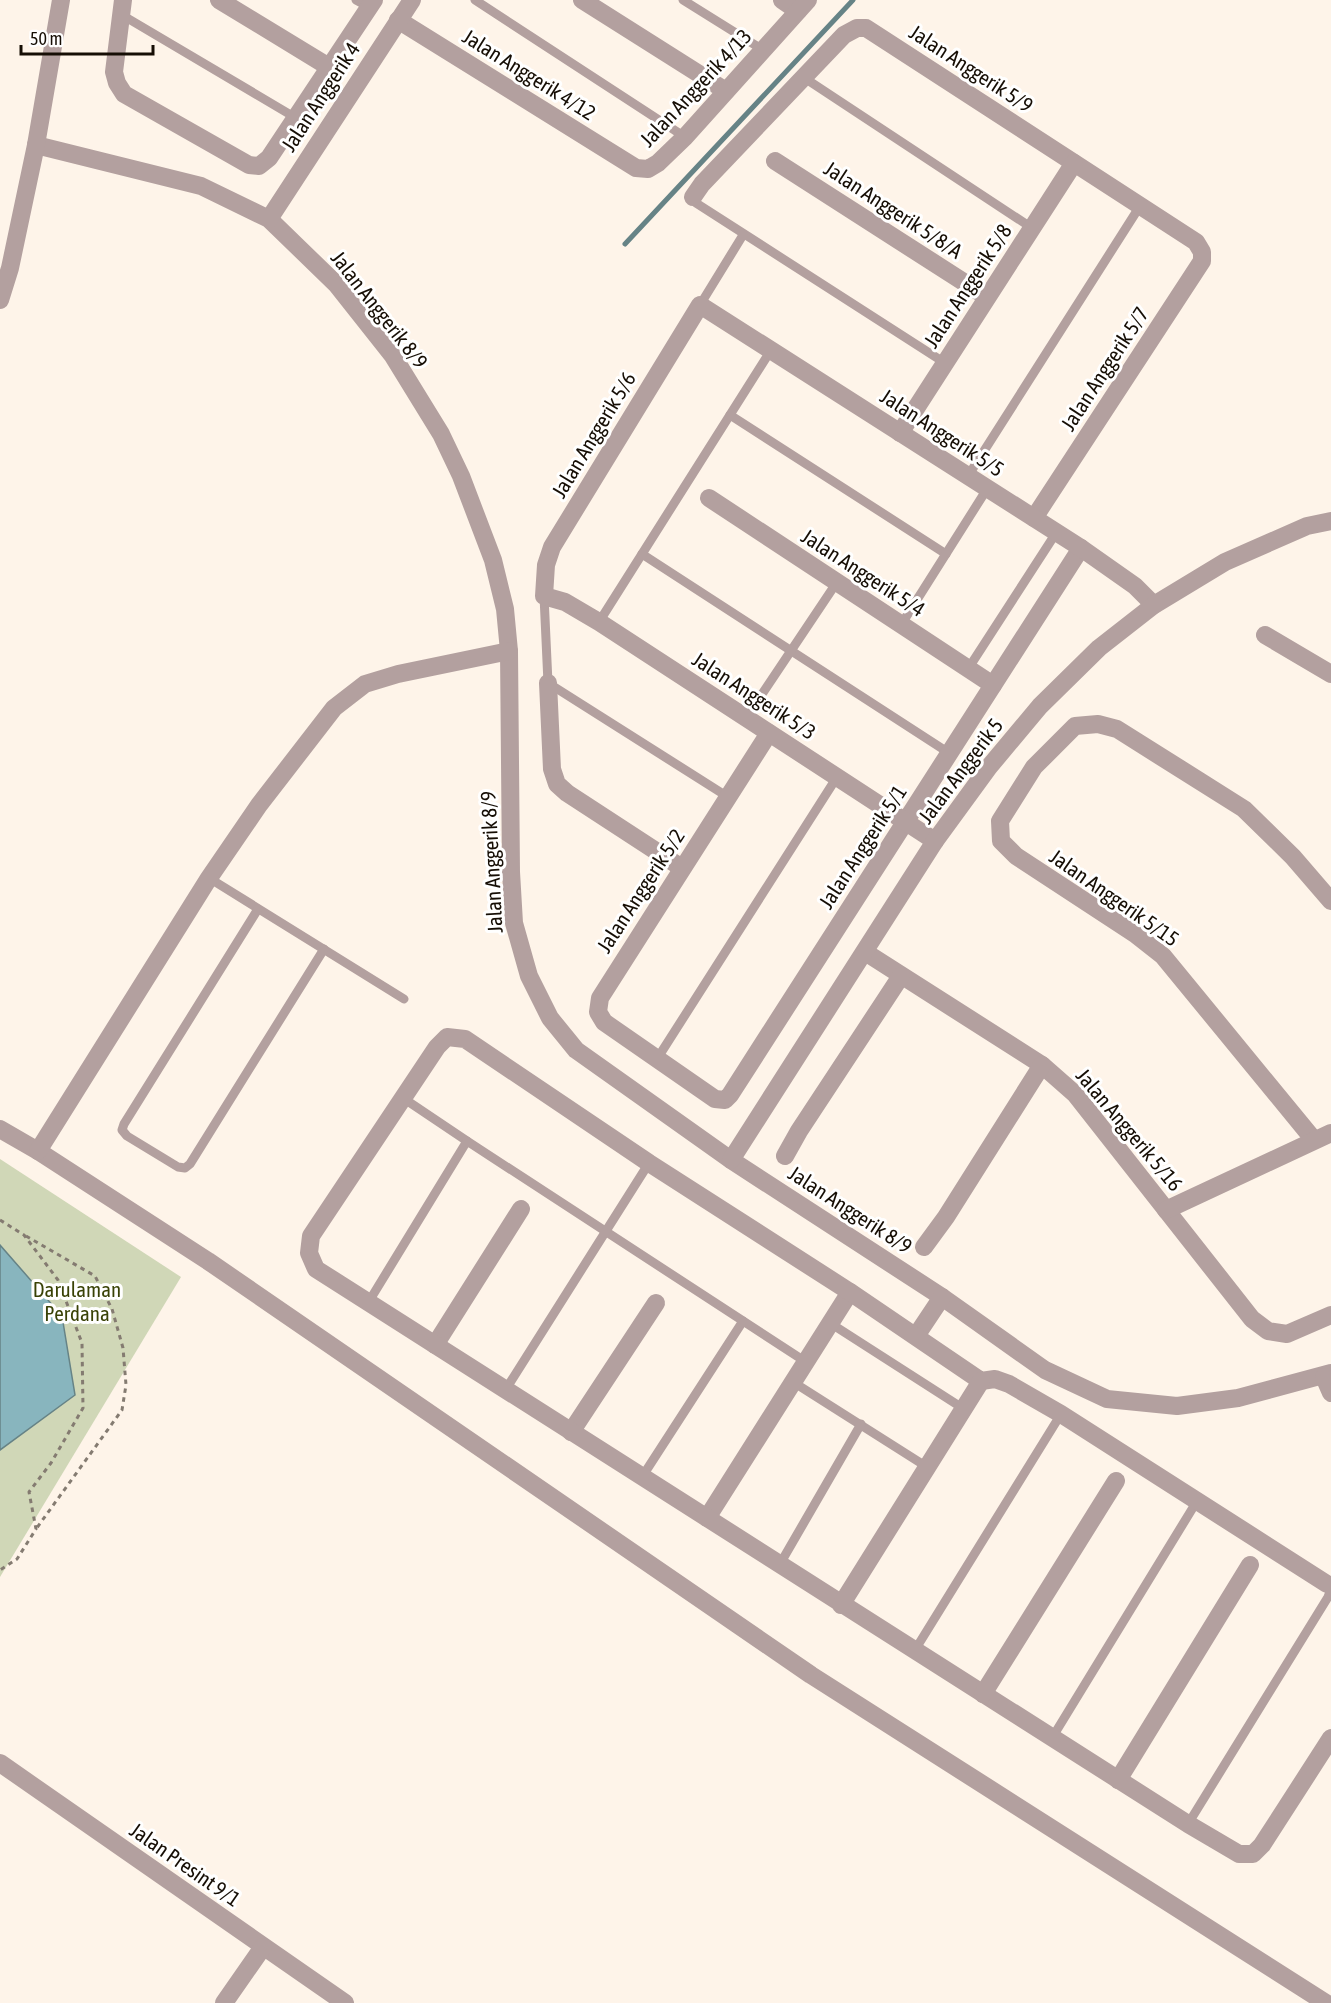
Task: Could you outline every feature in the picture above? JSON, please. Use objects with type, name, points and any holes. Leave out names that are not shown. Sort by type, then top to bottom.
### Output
[{"type":"street","points":[[0,300],[10,268],[36,145],[61,0]]},
{"type":"street","points":[[219,0],[329,67]]},
{"type":"street","name":"Jalan Anggerik 4","points":[[269,219],[412,0]]},
{"type":"street","points":[[582,0],[726,91]]},
{"type":"street","points":[[782,0],[803,5]]},
{"type":"street","points":[[122,8],[114,72],[117,83],[124,94],[249,165],[259,166],[269,158],[296,118],[329,67],[366,2]]},
{"type":"street","name":"Jalan Anggerik 4/13","points":[[636,168],[648,169],[658,163],[685,137],[803,5]]},
{"type":"street","name":"Jalan Anggerik 4/12","points":[[398,20],[636,168]]},
{"type":"street","name":"Jalan Anggerik 5/9","points":[[693,196],[803,77],[849,31],[866,28],[1196,242]]},
{"type":"street","name":"Jalan Anggerik 8/9","points":[[36,145],[201,186],[269,219],[336,284],[386,347],[441,434],[461,476],[493,560],[505,609],[509,651],[511,882],[514,923],[528,976],[550,1018],[576,1050],[731,1160],[942,1297],[1045,1370],[1107,1399],[1177,1406],[1238,1398],[1329,1381]]},
{"type":"street","name":"Jalan Anggerik 5/8/A","points":[[775,161],[987,297]]},
{"type":"street","name":"Jalan Anggerik 5/8","points":[[900,433],[1074,163]]},
{"type":"street","name":"Jalan Anggerik 5/7","points":[[1034,518],[1202,261],[1202,252],[1196,242]]},
{"type":"street","name":"Jalan Anggerik 5/5","points":[[700,305],[1080,548],[1135,586],[1154,605]]},
{"type":"street","name":"Jalan Anggerik 5/6","points":[[544,596],[546,565],[552,548],[700,305]]},
{"type":"street","name":"Jalan Anggerik 5/4","points":[[709,498],[993,685]]},
{"type":"street","name":"Jalan Anggerik 5","points":[[731,1160],[935,841],[989,767],[1040,706],[1099,648],[1154,605],[1225,562],[1307,526],[1331,521]]},
{"type":"street","name":"Jalan Anggerik 5/1","points":[[657,1059],[716,1099],[725,1100],[730,1095],[1080,548]]},
{"type":"street","name":"Jalan Anggerik 5/3","points":[[544,596],[565,602],[599,622],[935,841]]},
{"type":"street","points":[[1265,635],[1331,674]]},
{"type":"street","points":[[38,1151],[209,878],[259,805],[334,708],[365,684],[398,674],[509,651]]},
{"type":"street","points":[[548,683],[552,769],[557,784],[567,793],[682,868]]},
{"type":"street","name":"Jalan Anggerik 5/15","points":[[1322,1137],[1163,956],[1135,934],[1016,856],[1001,842],[1000,821],[1034,767],[1075,726],[1098,724],[1117,729],[1244,809],[1293,858],[1331,901]]},
{"type":"street","name":"Jalan Anggerik 5/2","points":[[657,1059],[604,1023],[598,1012],[600,998],[769,733]]},
{"type":"street","name":"Jalan Anggerik 5/16","points":[[865,952],[1042,1065],[1075,1094],[1252,1319],[1268,1331],[1287,1334],[1331,1315]]},
{"type":"street","points":[[785,1156],[901,976]]},
{"type":"street","points":[[1327,1584],[1061,1414],[1009,1384],[995,1379],[981,1380],[850,1292],[649,1163],[465,1039],[447,1037],[436,1047],[311,1236],[309,1252],[316,1269],[368,1304],[507,1389],[841,1605],[1239,1854],[1252,1854],[1262,1845],[1331,1738]]},
{"type":"street","points":[[924,1247],[946,1217],[1042,1065]]},
{"type":"street","points":[[0,1129],[38,1151],[228,1274],[811,1675],[1326,2003]]},
{"type":"street","points":[[1166,1210],[1322,1137]]},
{"type":"street","points":[[435,1345],[521,1209]]},
{"type":"street","points":[[707,1518],[850,1292]]},
{"type":"street","points":[[916,1336],[942,1297]]},
{"type":"street","points":[[571,1432],[656,1303]]},
{"type":"street","points":[[841,1605],[981,1380]]},
{"type":"street","points":[[983,1694],[1116,1481]]},
{"type":"street","points":[[1119,1780],[1250,1565]]},
{"type":"street","name":"Jalan Presint 9/1","points":[[0,1763],[345,2003]]},
{"type":"street","points":[[224,2003],[263,1947]]},
{"type":"lane","points":[[475,0],[685,137]]},
{"type":"lane","points":[[683,0],[763,50]]},
{"type":"lane","points":[[122,8],[296,118]]},
{"type":"lane","points":[[803,77],[1032,228]]},
{"type":"lane","points":[[693,196],[696,203],[743,235],[945,363]]},
{"type":"lane","points":[[968,476],[1140,206]]},
{"type":"lane","points":[[700,305],[743,235]]},
{"type":"lane","points":[[599,622],[771,350]]},
{"type":"lane","points":[[730,415],[946,554]]},
{"type":"lane","points":[[901,625],[987,489]]},
{"type":"lane","points":[[968,669],[1056,533]]},
{"type":"lane","points":[[642,554],[949,753]]},
{"type":"lane","points":[[746,718],[837,582]]},
{"type":"lane","points":[[544,596],[548,683],[728,797]]},
{"type":"lane","points":[[657,1059],[837,777]]},
{"type":"lane","points":[[209,878],[404,999]]},
{"type":"lane","points":[[258,909],[122,1130],[127,1136],[178,1167],[184,1168],[190,1164],[324,949]]},
{"type":"lane","points":[[403,1098],[806,1362]]},
{"type":"lane","points":[[368,1304],[467,1141]]},
{"type":"lane","points":[[507,1389],[649,1163]]},
{"type":"lane","points":[[642,1477],[743,1321]]},
{"type":"lane","points":[[830,1323],[964,1409]]},
{"type":"lane","points":[[793,1382],[927,1467]]},
{"type":"lane","points":[[915,1650],[1061,1414]]},
{"type":"lane","points":[[780,1564],[861,1424]]},
{"type":"lane","points":[[1052,1738],[1197,1501]]},
{"type":"lane","points":[[1188,1824],[1328,1597],[1330,1592],[1327,1584]]},
{"type":"path","points":[[0,1220],[94,1276],[112,1309],[123,1348],[126,1385],[122,1410],[17,1559],[0,1570]]},
{"type":"path","points":[[24,1235],[58,1280],[82,1343],[83,1408],[51,1462],[29,1492],[36,1529]]},
{"type":"green space","name":"Darulaman Perdana","points":[[0,1159],[181,1277],[0,1577]]},
{"type":"water","points":[[0,1245],[62,1316],[75,1395],[0,1450]]},
{"type":"waterway","points":[[625,244],[853,0]]}]
